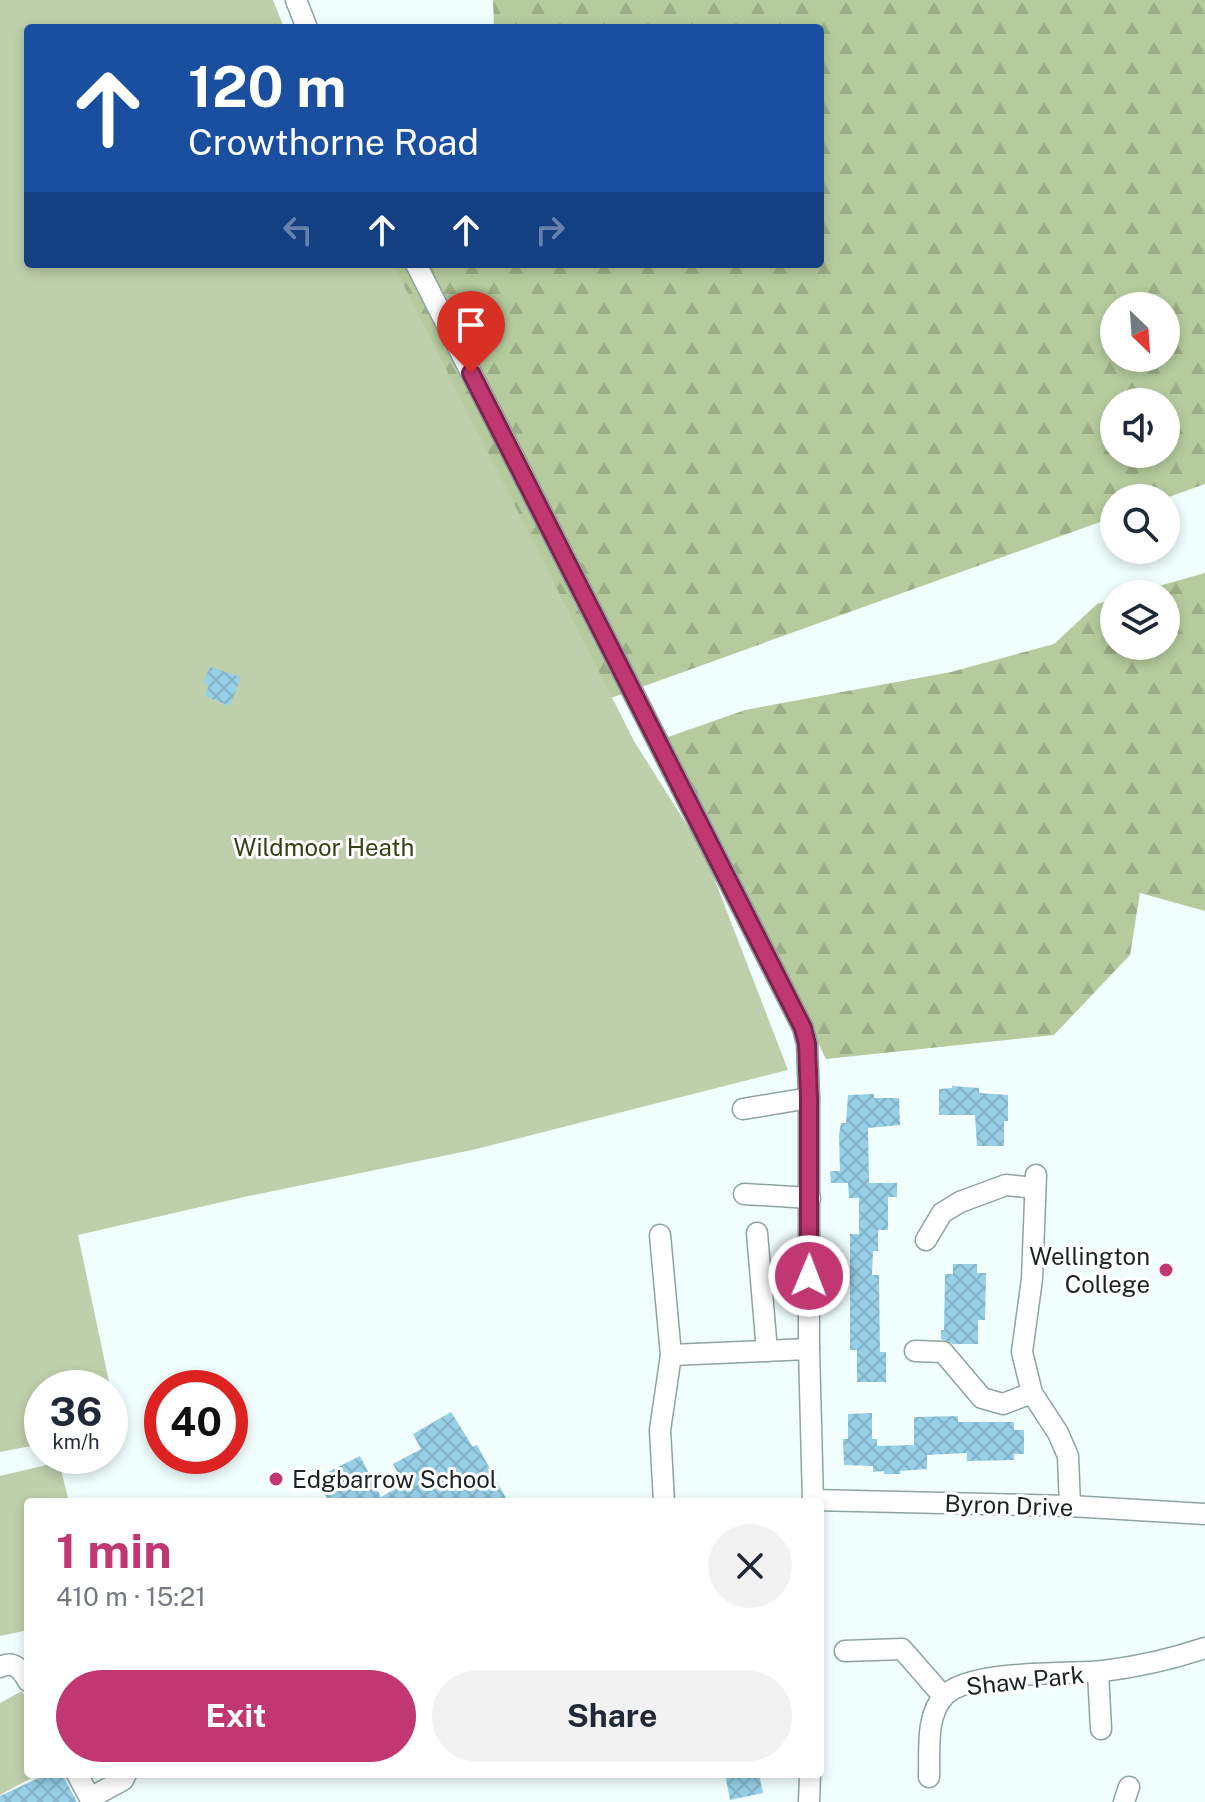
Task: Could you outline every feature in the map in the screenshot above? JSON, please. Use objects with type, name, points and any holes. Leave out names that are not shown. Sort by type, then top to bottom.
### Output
[{"type":"street","points":[[296,0],[305,24]]},
{"type":"street","points":[[418,268],[636,715],[803,1028],[807,1044],[809,1098],[809,1349],[813,1498]]},
{"type":"street","points":[[743,1109],[809,1098]]},
{"type":"street","points":[[926,1240],[942,1213],[960,1202],[1006,1185],[1035,1181],[1032,1279],[1022,1352],[1032,1393],[1058,1433],[1068,1456],[1070,1506]]},
{"type":"street","points":[[744,1194],[810,1198]]},
{"type":"street","points":[[757,1233],[767,1351]]},
{"type":"street","points":[[660,1235],[671,1355],[660,1430],[664,1498]]},
{"type":"street","points":[[671,1355],[809,1349]]},
{"type":"street","points":[[915,1351],[943,1352],[982,1398],[1003,1404],[1032,1393]]},
{"type":"street","name":"Byron Drive","points":[[824,1501],[1070,1506],[1205,1514]]},
{"type":"street","name":"Shaw Park","points":[[929,1777],[931,1723],[943,1696],[955,1687],[988,1679],[1061,1671],[1098,1672],[1131,1668],[1205,1648]]},
{"type":"street","points":[[845,1651],[902,1649],[943,1696]]},
{"type":"street","points":[[0,1667],[14,1665],[24,1674]]},
{"type":"street","name":"Shaw Park","points":[[1098,1672],[1101,1729]]},
{"type":"street","points":[[79,1778],[91,1800],[124,1778]]},
{"type":"street","points":[[809,1802],[810,1778]]},
{"type":"green space","name":"Wildmoor Heath","points":[[0,0],[273,0],[282,24],[24,24],[24,268],[395,268],[634,741],[704,852],[788,1070],[472,1150],[78,1235],[107,1370],[24,1370],[24,1447],[0,1452]]},
{"type":"green space","points":[[493,0],[1205,0],[1205,484],[1180,493],[1180,484],[1100,484],[1100,522],[88,886],[328,268],[824,268],[824,24],[494,24]]},
{"type":"green space","points":[[1205,573],[1205,911],[1140,893],[1130,955],[1054,1035],[826,1059],[668,737],[745,710],[951,672],[1054,644],[1100,603],[1100,660],[1180,660],[1180,580]]},
{"type":"green space","points":[[24,1470],[24,1474],[62,1474],[68,1498],[24,1498],[24,1631],[0,1636],[0,1476]]},
{"type":"green space","points":[[22,1691],[24,1695],[24,1778],[32,1778],[0,1795],[0,1703]]},
{"type":"building","points":[[210,667],[241,677],[230,706],[205,696],[209,685],[203,682]]},
{"type":"building","points":[[952,1086],[979,1088],[979,1093],[1008,1095],[1004,1146],[977,1146],[975,1115],[939,1115],[939,1089]]},
{"type":"building","points":[[874,1094],[874,1098],[899,1098],[900,1125],[868,1128],[869,1183],[897,1183],[897,1197],[888,1197],[888,1230],[878,1230],[878,1251],[873,1251],[872,1275],[879,1275],[880,1352],[886,1352],[886,1382],[857,1382],[857,1350],[850,1350],[850,1234],[859,1234],[859,1198],[849,1198],[848,1183],[831,1183],[830,1171],[840,1171],[839,1135],[841,1123],[846,1123],[848,1095]]},
{"type":"building","points":[[953,1264],[977,1264],[977,1273],[986,1273],[985,1320],[978,1320],[978,1344],[953,1344],[941,1339],[941,1330],[944,1330],[945,1274],[953,1274]]},
{"type":"building","points":[[451,1412],[473,1447],[477,1445],[506,1498],[327,1498],[316,1478],[360,1456],[381,1497],[404,1484],[393,1464],[421,1449],[413,1434]]},
{"type":"building","points":[[872,1413],[872,1439],[877,1439],[877,1446],[914,1445],[914,1417],[958,1416],[958,1422],[1014,1422],[1014,1430],[1024,1430],[1024,1454],[1014,1454],[1014,1460],[967,1461],[967,1453],[927,1455],[927,1469],[900,1471],[901,1474],[873,1472],[873,1466],[844,1465],[843,1439],[848,1439],[848,1414]]},
{"type":"building","points":[[38,1778],[64,1778],[77,1802],[0,1802],[0,1796]]},
{"type":"building","points":[[726,1778],[760,1778],[763,1793],[730,1800]]},
{"type":"place","name":"Wellington College","points":[[1166,1270]]},
{"type":"place","name":"Edgbarrow School","points":[[276,1479]]},
{"type":"route","points":[[471,373],[803,1028],[807,1044],[809,1098],[809,1276]]}]
